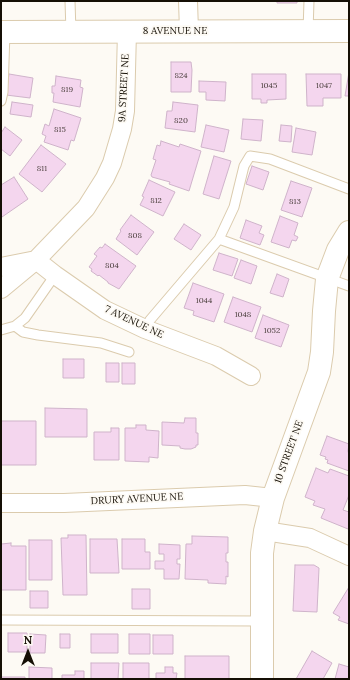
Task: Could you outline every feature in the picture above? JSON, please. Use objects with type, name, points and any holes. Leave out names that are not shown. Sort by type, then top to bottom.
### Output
[{"type":"street","points":[[188,1],[189,31]]},
{"type":"street","name":"9A STREET NE","points":[[1,289],[36,260],[86,208],[96,194],[112,163],[120,140],[125,112],[127,31]]},
{"type":"street","name":"8 AVENUE NE","points":[[3,32],[349,31]]},
{"type":"street","name":"10 STREET NE","points":[[262,679],[262,554],[265,531],[273,498],[319,372],[322,352],[327,279],[338,250],[349,232]]},
{"type":"street","points":[[1,267],[36,260]]},
{"type":"street","name":"7 AVENUE NE","points":[[36,260],[105,310],[145,329],[216,356],[251,376]]},
{"type":"street","name":"DRURY AVENUE NE","points":[[1,503],[64,503],[245,495],[273,498]]},
{"type":"street","points":[[265,531],[310,538],[349,556]]},
{"type":"lane","points":[[70,1],[71,32]]},
{"type":"lane","points":[[308,31],[309,1]]},
{"type":"lane","points":[[1,102],[3,92],[3,32]]},
{"type":"lane","points":[[145,329],[150,320],[219,238],[234,207],[244,166],[250,156],[270,159],[349,189]]},
{"type":"lane","points":[[219,238],[349,286]]},
{"type":"lane","points":[[1,330],[15,326],[25,318],[55,275]]},
{"type":"lane","points":[[15,326],[23,332],[100,343],[129,352]]},
{"type":"lane","points":[[1,620],[261,620]]},
{"type":"building","points":[[277,1],[297,1],[297,3],[277,3]]},
{"type":"building","points":[[171,62],[191,62],[191,92],[171,92]]},
{"type":"building","points":[[349,72],[349,96],[345,96]]},
{"type":"building","points":[[9,74],[33,78],[30,98],[6,95]]},
{"type":"building","points":[[252,74],[286,74],[286,99],[267,100],[267,103],[261,103],[261,99],[252,99]]},
{"type":"building","points":[[306,74],[341,74],[341,98],[323,98],[323,106],[307,106]]},
{"type":"building","points":[[56,76],[81,80],[80,87],[83,88],[80,107],[53,102],[54,93],[52,93],[52,86],[55,86]]},
{"type":"building","points":[[199,81],[226,82],[225,101],[206,100],[206,92],[199,92]]},
{"type":"building","points":[[12,102],[33,105],[31,117],[10,114]]},
{"type":"building","points":[[173,102],[198,105],[195,132],[165,128],[167,111],[172,111]]},
{"type":"building","points":[[54,109],[81,118],[74,141],[71,140],[68,150],[44,142],[46,136],[42,134],[45,124],[49,126]]},
{"type":"building","points":[[243,119],[263,120],[261,141],[241,139]]},
{"type":"building","points":[[206,125],[229,130],[224,152],[201,147]]},
{"type":"building","points":[[281,125],[292,126],[291,142],[279,141]]},
{"type":"building","points":[[5,127],[22,140],[10,156],[1,149],[1,133]]},
{"type":"building","points":[[296,128],[316,132],[312,155],[292,152]]},
{"type":"building","points":[[161,141],[179,147],[180,144],[201,151],[189,191],[169,184],[170,182],[152,177],[151,175],[156,160],[153,159],[157,145],[160,146]]},
{"type":"building","points":[[41,145],[66,164],[42,192],[19,174]]},
{"type":"building","points":[[214,156],[231,161],[219,199],[203,194]]},
{"type":"building","points":[[252,166],[269,172],[263,190],[246,184]]},
{"type":"building","points":[[14,177],[28,199],[2,217],[1,185]]},
{"type":"building","points":[[149,180],[175,192],[163,216],[140,205]]},
{"type":"building","points":[[291,181],[312,188],[302,217],[281,210]]},
{"type":"building","points":[[131,215],[154,232],[137,255],[116,239],[121,231],[120,230]]},
{"type":"building","points":[[280,216],[298,223],[294,235],[298,237],[296,241],[292,240],[289,248],[271,242]]},
{"type":"building","points":[[246,220],[262,226],[259,233],[264,235],[260,245],[240,238]]},
{"type":"building","points":[[184,224],[201,235],[191,250],[174,239]]},
{"type":"building","points":[[105,244],[136,266],[119,289],[91,271],[92,269],[89,267],[97,256],[94,254]]},
{"type":"building","points":[[219,253],[238,259],[232,276],[213,270]]},
{"type":"building","points":[[241,260],[257,266],[251,284],[234,278]]},
{"type":"building","points":[[277,274],[289,279],[283,297],[270,293]]},
{"type":"building","points":[[193,283],[224,294],[214,322],[193,315],[194,311],[184,308]]},
{"type":"building","points":[[233,297],[261,307],[252,332],[224,322]]},
{"type":"building","points":[[263,315],[289,325],[281,347],[255,338]]},
{"type":"building","points":[[63,359],[84,359],[84,378],[63,378]]},
{"type":"building","points":[[106,363],[119,363],[119,382],[106,382]]},
{"type":"building","points":[[122,363],[135,363],[135,384],[122,384]]},
{"type":"building","points":[[45,408],[87,409],[87,437],[45,437]]},
{"type":"building","points":[[185,418],[196,418],[198,445],[191,449],[185,449],[180,448],[180,446],[162,445],[162,422],[184,423]]},
{"type":"building","points":[[1,421],[36,421],[36,465],[1,465]]},
{"type":"building","points":[[136,425],[146,425],[146,430],[159,431],[158,458],[149,457],[149,462],[125,461],[125,428],[136,428]]},
{"type":"building","points":[[111,428],[119,428],[119,460],[94,460],[94,432],[111,432]]},
{"type":"building","points":[[327,436],[349,444],[349,471],[327,463],[328,460],[325,459],[326,457],[320,455]]},
{"type":"building","points":[[316,468],[328,473],[330,469],[349,476],[349,495],[343,510],[349,512],[348,529],[321,518],[325,509],[313,505],[315,501],[305,497]]},
{"type":"building","points":[[68,535],[86,535],[87,595],[63,595],[61,538],[68,538]]},
{"type":"building","points":[[192,536],[228,537],[228,553],[226,553],[226,562],[228,562],[228,577],[226,576],[226,584],[208,583],[208,580],[185,579],[186,544],[192,544]]},
{"type":"building","points":[[90,539],[117,539],[119,573],[90,573]]},
{"type":"building","points":[[122,539],[145,539],[145,552],[150,552],[150,569],[122,569]]},
{"type":"building","points":[[29,540],[52,540],[52,580],[29,580]]},
{"type":"building","points":[[11,543],[11,546],[26,546],[26,590],[1,590],[1,544]]},
{"type":"building","points":[[159,544],[180,545],[180,559],[177,559],[177,564],[180,564],[179,579],[164,579],[164,569],[155,569],[155,561],[164,561],[164,554],[159,554]]},
{"type":"building","points":[[295,565],[314,565],[319,568],[317,612],[293,611]]},
{"type":"building","points":[[349,587],[349,624],[338,620],[340,617],[333,613]]},
{"type":"building","points":[[132,589],[150,589],[150,609],[132,609]]},
{"type":"building","points":[[30,591],[48,591],[48,608],[30,608]]},
{"type":"building","points":[[8,633],[27,633],[27,652],[8,652]]},
{"type":"building","points":[[30,634],[46,635],[45,653],[30,653]]},
{"type":"building","points":[[60,634],[70,634],[70,648],[60,648]]},
{"type":"building","points":[[91,634],[118,634],[118,653],[91,653]]},
{"type":"building","points":[[129,634],[150,634],[150,654],[129,654]]},
{"type":"building","points":[[153,635],[173,635],[173,654],[153,654]]},
{"type":"building","points":[[312,651],[332,663],[323,679],[296,679]]},
{"type":"building","points":[[185,656],[229,656],[229,679],[185,679]]},
{"type":"building","points":[[91,663],[119,663],[118,679],[91,679]]},
{"type":"building","points":[[123,663],[149,663],[149,679],[123,679]]},
{"type":"building","points":[[339,664],[349,667],[349,679],[335,679]]},
{"type":"building","points":[[29,667],[52,668],[52,679],[29,679]]},
{"type":"building","points":[[165,667],[173,667],[173,673],[177,673],[176,679],[156,679],[156,673],[165,673]]},
{"type":"building","points":[[75,671],[84,671],[84,679],[62,679],[62,675],[75,675]]},
{"type":"building","points":[[1,677],[25,677],[25,679],[1,679]]}]
